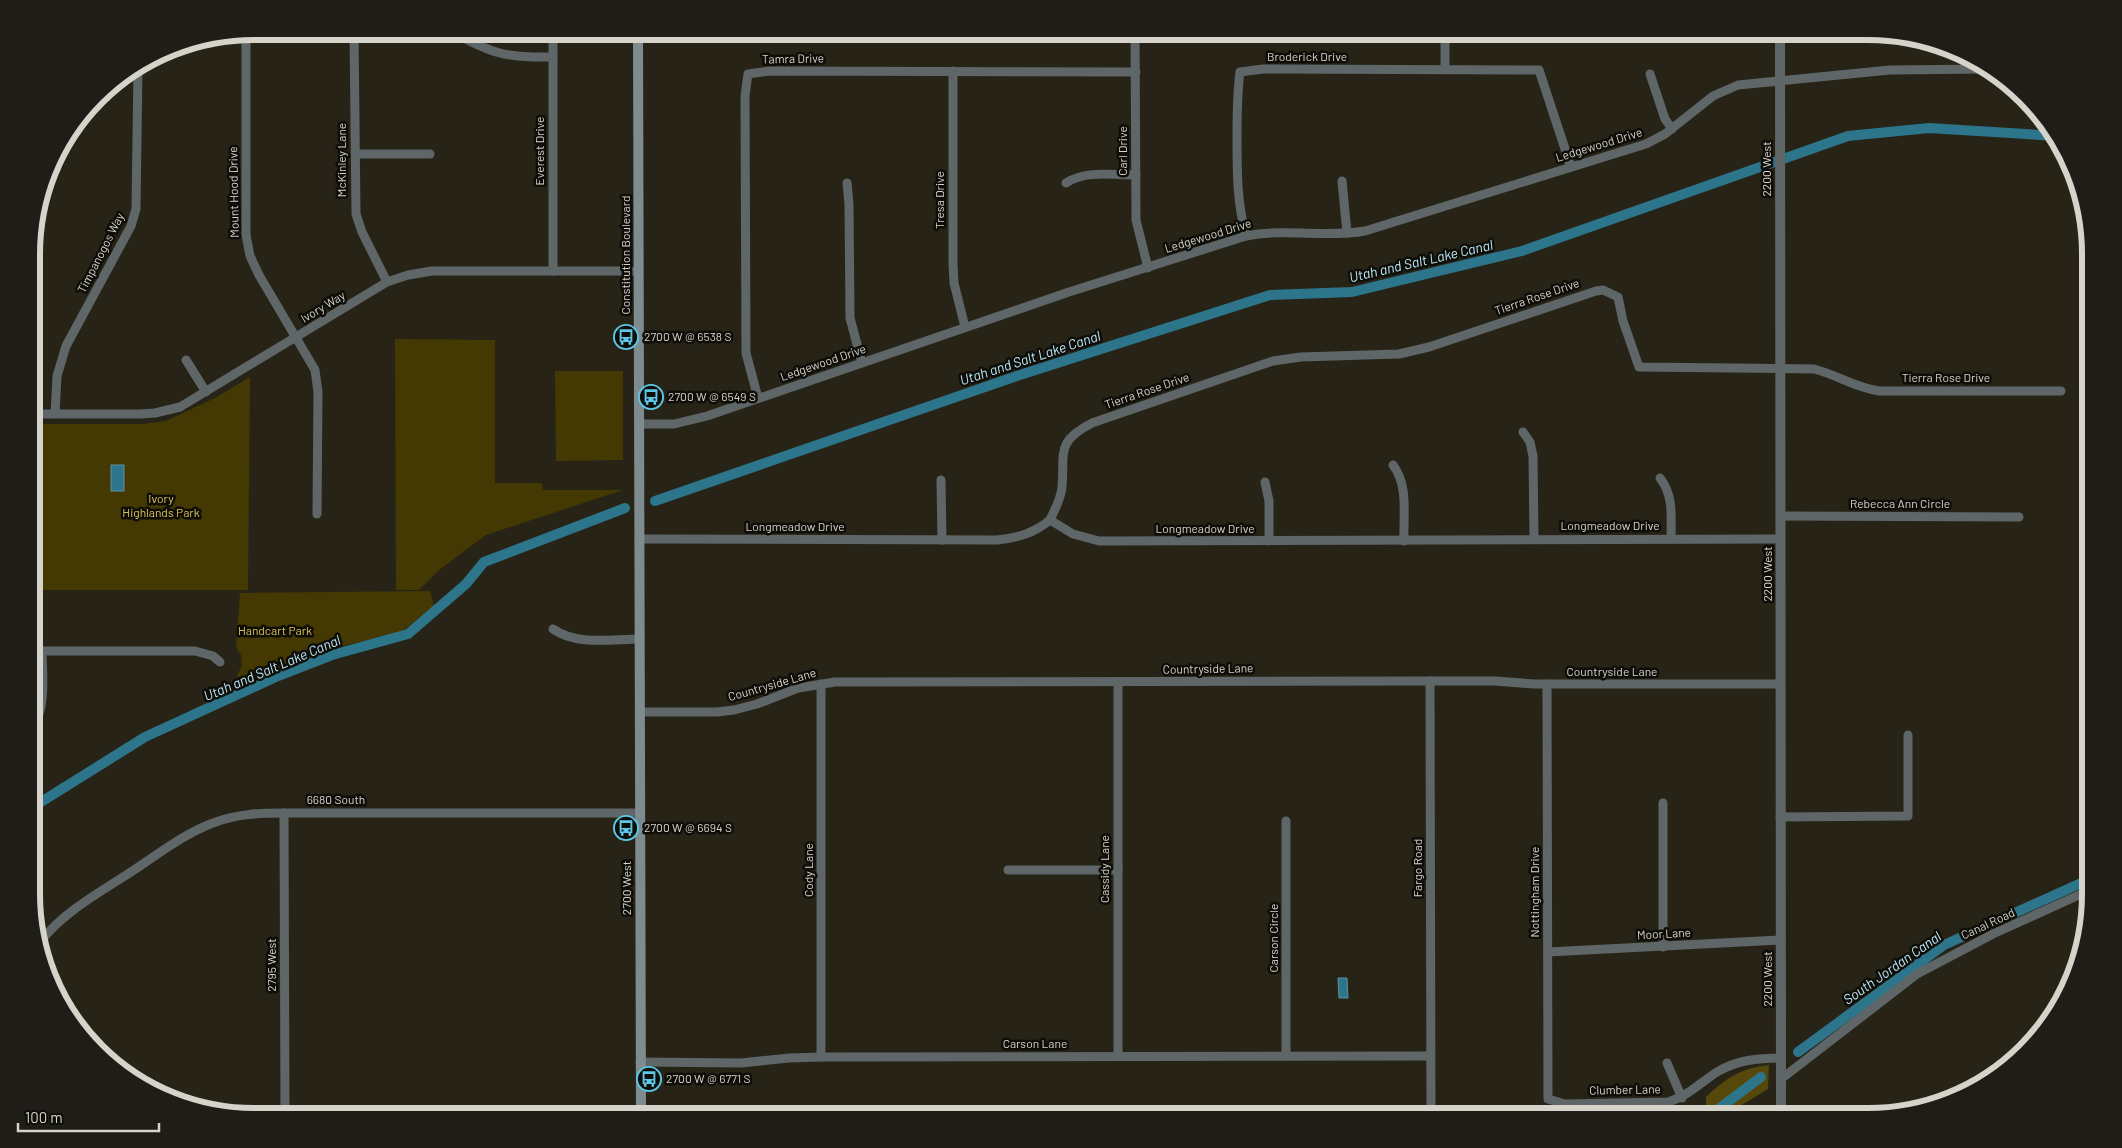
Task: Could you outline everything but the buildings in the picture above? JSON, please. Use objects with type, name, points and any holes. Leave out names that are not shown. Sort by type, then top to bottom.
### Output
[{"type":"main road","name":"Constitution Boulevard","points":[[638,40],[639,539]]},
{"type":"main road","name":"2700 West","points":[[639,539],[640,1108]]},
{"type":"street","name":"Mount Hood Drive","points":[[246,40],[248,242],[250,256],[259,275],[312,363],[317,381],[317,514]]},
{"type":"street","name":"McKinley Lane","points":[[354,40],[356,214],[362,232],[387,282]]},
{"type":"street","points":[[467,40],[504,56],[553,57]]},
{"type":"street","name":"Everest Drive","points":[[553,40],[553,271]]},
{"type":"street","name":"Carl Drive","points":[[1135,40],[1137,230],[1148,268]]},
{"type":"street","points":[[1445,40],[1445,69]]},
{"type":"street","name":"2200 West","points":[[1780,40],[1781,1108]]},
{"type":"street","name":"Broderick Drive","points":[[1246,236],[1239,206],[1237,179],[1237,94],[1240,72],[1263,69],[1539,70],[1571,167]]},
{"type":"street","name":"Ledgewood Drive","points":[[639,424],[686,423],[965,327],[1246,236],[1261,233],[1347,233],[1365,231],[1646,144],[1672,129],[1713,96],[1725,89],[1738,85],[1890,70],[1975,69]]},
{"type":"street","name":"Tamra Drive","points":[[758,398],[746,353],[745,96],[748,74],[770,71],[1136,72]]},
{"type":"street","name":"Tresa Drive","points":[[953,71],[953,264],[954,283],[965,327]]},
{"type":"street","name":"Timpanogos Way","points":[[56,414],[57,376],[66,346],[131,226],[136,209],[138,74]]},
{"type":"street","points":[[1650,74],[1665,120],[1672,129]]},
{"type":"street","points":[[354,154],[430,154]]},
{"type":"street","points":[[1066,183],[1079,177],[1090,175],[1136,175]]},
{"type":"street","points":[[1342,181],[1347,233]]},
{"type":"street","points":[[847,183],[849,204],[850,318],[862,363]]},
{"type":"street","name":"Ivory Way","points":[[40,414],[155,413],[180,407],[387,282],[408,275],[432,270],[638,270]]},
{"type":"street","name":"Tierra Rose Drive","points":[[1050,520],[1060,496],[1062,462],[1067,442],[1076,431],[1092,423],[1273,361],[1301,356],[1380,355],[1422,349],[1603,290],[1618,297],[1623,321],[1639,367],[1814,369],[1826,372],[1854,386],[1879,390],[2061,391]]},
{"type":"street","points":[[186,360],[206,392]]},
{"type":"street","points":[[1523,432],[1530,442],[1533,456],[1534,538]]},
{"type":"street","points":[[1393,465],[1400,474],[1403,486],[1404,541]]},
{"type":"street","points":[[1660,478],[1667,487],[1670,496],[1671,538]]},
{"type":"street","points":[[941,480],[942,540]]},
{"type":"street","points":[[1265,482],[1269,501],[1269,541]]},
{"type":"street","name":"Rebecca Ann Circle","points":[[1780,516],[2019,517]]},
{"type":"street","name":"Longmeadow Drive","points":[[639,539],[942,540],[1013,538],[1040,528],[1050,520],[1073,534],[1099,541],[1404,541],[1534,538],[1780,539]]},
{"type":"street","points":[[553,628],[562,635],[574,639],[640,639]]},
{"type":"street","points":[[40,651],[195,651],[213,656],[220,662]]},
{"type":"street","name":"Countryside Lane","points":[[640,712],[717,712],[734,710],[798,688],[821,684],[1430,680],[1547,684],[1780,684]]},
{"type":"street","name":"Fargo Road","points":[[1430,680],[1431,1108]]},
{"type":"street","name":"Cassidy Lane","points":[[1118,682],[1118,1056]]},
{"type":"street","name":"Cody Lane","points":[[821,684],[822,1057]]},
{"type":"street","name":"Nottingham Drive","points":[[1547,684],[1548,1099]]},
{"type":"street","points":[[1780,817],[1908,816],[1908,735]]},
{"type":"street","points":[[1663,803],[1663,947]]},
{"type":"street","name":"6680 South","points":[[44,937],[61,919],[178,842],[212,823],[233,816],[255,813],[640,813]]},
{"type":"street","name":"2795 West","points":[[284,813],[284,1108]]},
{"type":"street","name":"Carson Circle","points":[[1286,820],[1286,1056]]},
{"type":"street","points":[[1008,870],[1118,870]]},
{"type":"street","name":"Canal Road","points":[[1781,1079],[1917,974],[1993,934],[2082,894]]},
{"type":"street","name":"Moor Lane","points":[[1548,952],[1780,940]]},
{"type":"street","name":"Carson Lane","points":[[640,1062],[741,1063],[822,1057],[1431,1056]]},
{"type":"street","name":"Clumber Lane","points":[[1548,1099],[1565,1104],[1644,1104],[1668,1102],[1682,1098],[1727,1067],[1752,1060],[1781,1058]]},
{"type":"street","points":[[1667,1063],[1682,1098]]},
{"type":"green space","points":[[395,339],[495,340],[495,483],[542,483],[543,490],[623,490],[486,535],[439,570],[419,590],[396,590]]},
{"type":"green space","points":[[555,371],[623,371],[623,460],[556,461]]},
{"type":"green space","name":"Ivory Highlands Park","points":[[250,377],[248,590],[40,590],[40,424],[143,424],[166,421],[215,398]]},
{"type":"green space","name":"Handcart Park","points":[[430,591],[434,606],[401,632],[330,649],[241,686],[237,675],[242,666],[241,655],[236,647],[240,593]]},
{"type":"shaded area","points":[[1769,1065],[1768,1089],[1737,1108],[1706,1108],[1706,1097],[1720,1084],[1742,1071]]},
{"type":"water","points":[[111,465],[124,465],[124,491],[111,491]]},
{"type":"water","points":[[1338,978],[1347,978],[1348,998],[1339,998]]},
{"type":"waterway","name":"Utah and Salt Lake Canal","points":[[655,501],[1014,377],[1270,295],[1352,292],[1522,251],[1848,136],[1929,128],[2046,135]]},
{"type":"waterway","name":"Utah and Salt Lake Canal","points":[[40,803],[145,737],[278,676],[332,655],[408,634],[466,584],[484,562],[625,508]]},
{"type":"waterway","name":"South Jordan Canal","points":[[1798,1052],[1944,945],[2082,883]]},
{"type":"waterway","name":"South Jordan Canal","points":[[1721,1108],[1761,1077]]},
{"type":"place","name":"2700 W @ 6538 S","points":[[626,337]]},
{"type":"place","name":"2700 W @ 6549 S","points":[[651,397]]},
{"type":"place","name":"2700 W @ 6694 S","points":[[626,828]]},
{"type":"place","name":"2700 W @ 6771 S","points":[[649,1079]]}]
